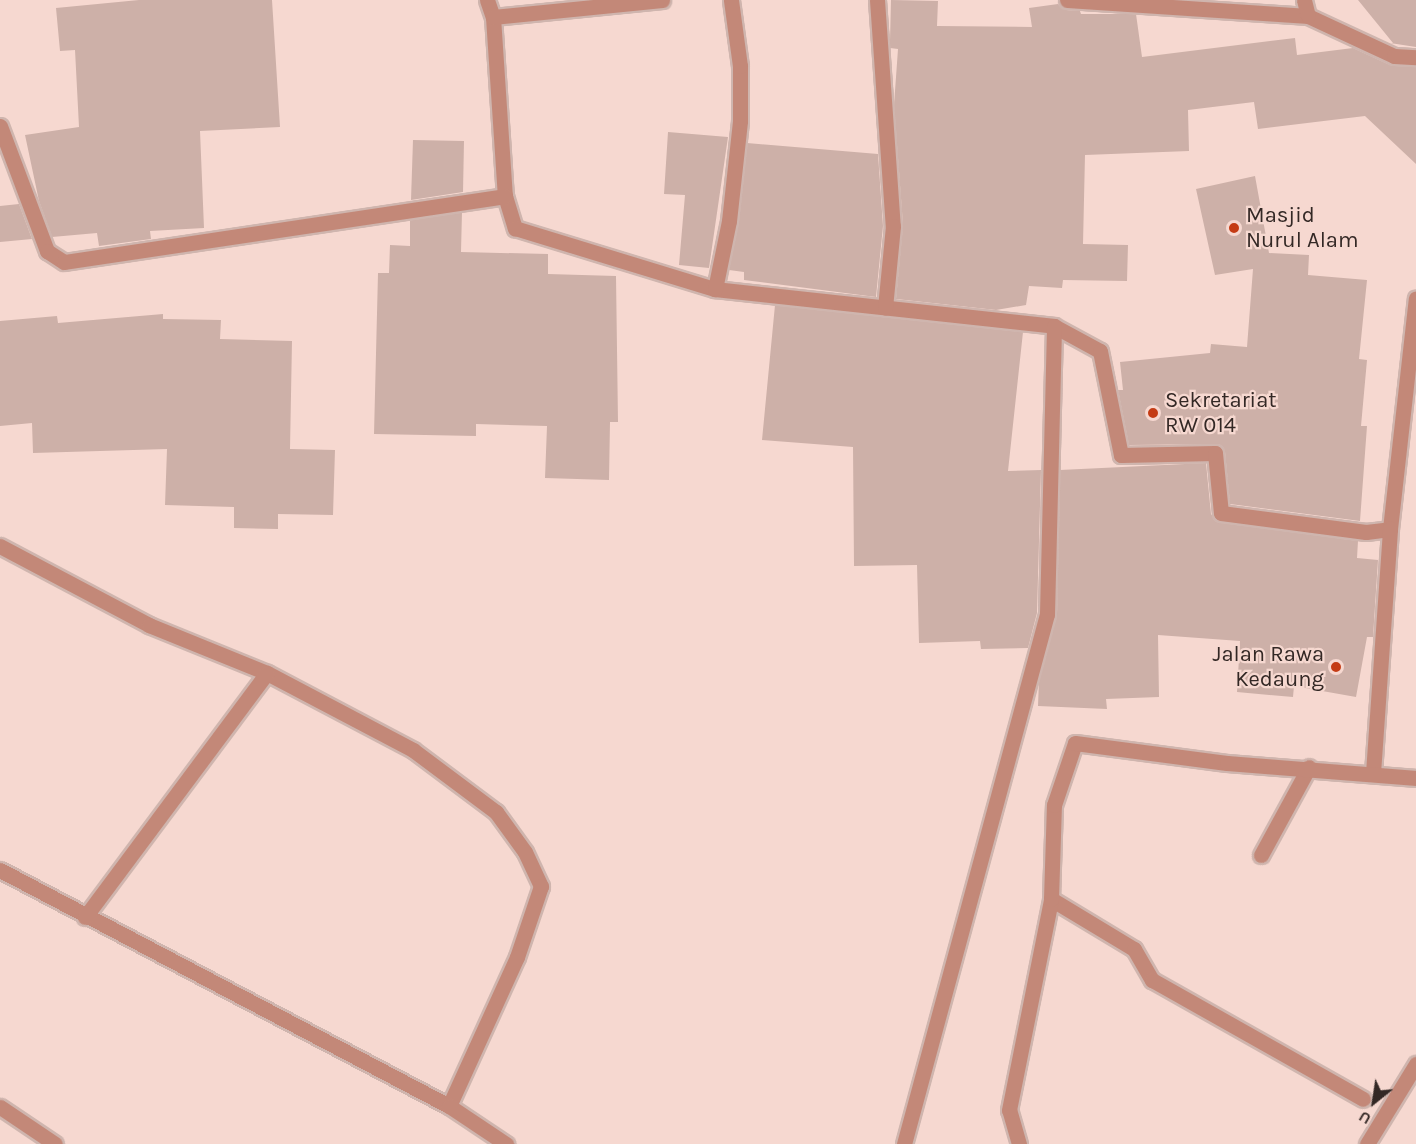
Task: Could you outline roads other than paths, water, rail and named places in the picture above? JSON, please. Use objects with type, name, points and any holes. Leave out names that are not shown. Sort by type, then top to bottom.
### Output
[{"type":"street","points":[[487,0],[493,17],[505,196],[514,228],[715,289],[1054,326],[1100,351],[1121,455],[1215,453],[1221,513],[1366,532],[1390,530]]},
{"type":"street","points":[[493,17],[663,0]]},
{"type":"street","points":[[715,289],[729,221],[740,121],[740,66],[731,0]]},
{"type":"street","points":[[877,0],[893,226],[885,308]]},
{"type":"street","points":[[1067,0],[1308,16],[1394,56],[1416,57]]},
{"type":"street","points":[[1304,0],[1308,16]]},
{"type":"street","points":[[0,126],[47,251],[64,262],[505,196]]},
{"type":"street","points":[[1373,773],[1390,530],[1416,298]]},
{"type":"street","points":[[904,1144],[1047,614],[1054,326]]},
{"type":"street","points":[[0,546],[149,625],[267,673],[413,750],[496,812],[525,852],[541,886],[516,957],[449,1106]]},
{"type":"street","points":[[85,917],[267,673]]},
{"type":"street","points":[[1019,1144],[1009,1110],[1051,899],[1054,805],[1075,743],[1227,763],[1309,767],[1416,778]]},
{"type":"street","points":[[1261,855],[1309,767]]},
{"type":"street","points":[[0,870],[85,917],[449,1106],[506,1144]]},
{"type":"street","points":[[1051,899],[1134,949],[1152,980],[1363,1099]]},
{"type":"street","points":[[1367,1144],[1416,1064]]},
{"type":"street","points":[[0,1107],[55,1144]]},
{"type":"place","name":"Masjid Nurul Alam","points":[[1234,228]]},
{"type":"place","name":"Sekretariat RW 014","points":[[1153,413]]},
{"type":"place","name":"Jalan Rawa Kedaung","points":[[1336,667]]}]
